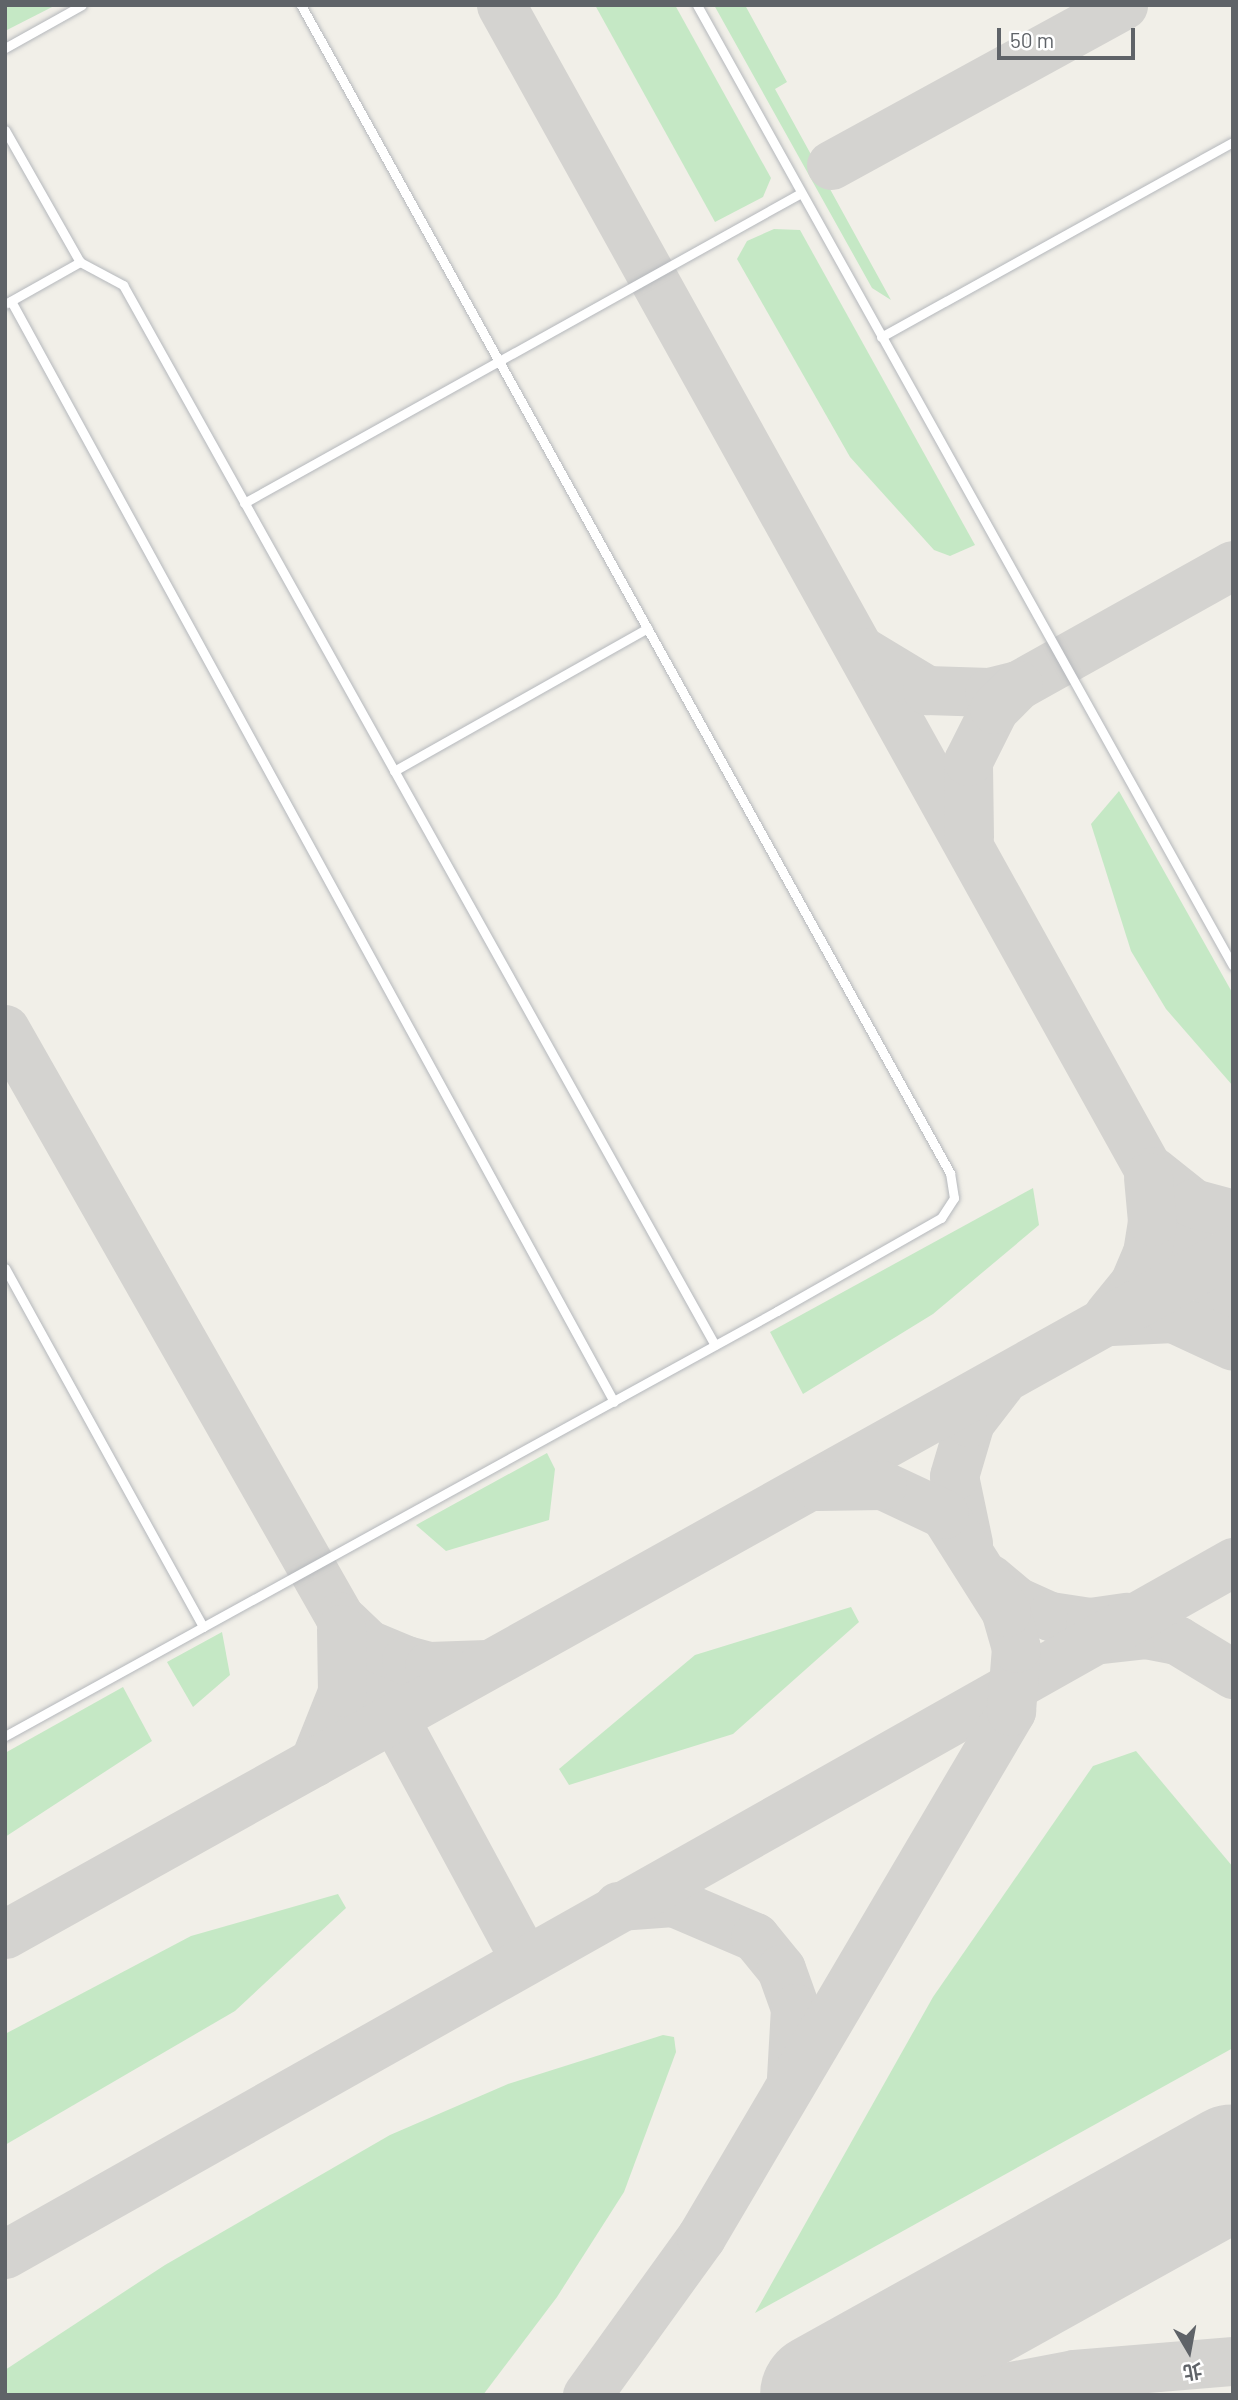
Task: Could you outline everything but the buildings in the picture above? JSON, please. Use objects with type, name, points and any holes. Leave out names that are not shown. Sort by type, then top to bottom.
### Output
[{"type":"lane","points":[[5,48],[82,5]]},
{"type":"lane","points":[[5,1736],[614,1402],[941,1218],[954,1198],[950,1173],[301,5]]},
{"type":"lane","points":[[696,5],[1233,966]]},
{"type":"lane","points":[[5,130],[80,262],[123,285],[715,1345]]},
{"type":"lane","points":[[881,337],[1233,142]]},
{"type":"lane","points":[[244,503],[801,193]]},
{"type":"lane","points":[[80,262],[8,302],[614,1402]]},
{"type":"lane","points":[[394,771],[648,628]]},
{"type":"lane","points":[[5,1268],[204,1627]]},
{"type":"green space","points":[[5,5],[56,5],[5,31]]},
{"type":"green space","points":[[595,5],[675,5],[771,178],[763,197],[715,222]]},
{"type":"green space","points":[[714,5],[745,5],[787,82],[775,89],[891,300],[872,288]]},
{"type":"green space","points":[[774,229],[800,230],[975,545],[950,556],[934,550],[850,457],[737,259],[747,241]]},
{"type":"green space","points":[[1119,791],[1233,994],[1233,1086],[1166,1009],[1131,951],[1091,824]]},
{"type":"green space","points":[[1033,1188],[1039,1225],[933,1314],[803,1394],[770,1332]]},
{"type":"green space","points":[[547,1453],[555,1469],[549,1520],[446,1551],[416,1525]]},
{"type":"green space","points":[[851,1607],[859,1622],[733,1734],[569,1785],[559,1769],[695,1655]]},
{"type":"green space","points":[[222,1632],[230,1675],[193,1707],[167,1662]]},
{"type":"green space","points":[[123,1687],[152,1741],[5,1837],[5,1753]]},
{"type":"green space","points":[[1136,1751],[1233,1867],[1233,2048],[755,2313],[933,1997],[1093,1766]]},
{"type":"green space","points":[[338,1894],[346,1908],[235,2011],[5,2145],[5,2034],[191,1936]]},
{"type":"green space","points":[[663,2035],[674,2037],[676,2052],[624,2192],[557,2297],[483,2395],[5,2395],[5,2370],[165,2265],[390,2135],[508,2084]]},
{"type":"taxiway","points":[[501,5],[1233,1322]]},
{"type":"taxiway","points":[[831,165],[1123,5]]},
{"type":"taxiway","points":[[864,652],[927,690],[989,692],[1018,685],[1233,565]]},
{"type":"taxiway","points":[[969,837],[968,761],[994,709],[1018,685]]},
{"type":"taxiway","points":[[5,1029],[339,1616],[523,1957]]},
{"type":"taxiway","points":[[1153,1171],[1193,1203],[1233,1214]]},
{"type":"taxiway","points":[[1108,1315],[1134,1283],[1147,1253],[1152,1221],[1148,1177]]},
{"type":"taxiway","points":[[5,1934],[1233,1250]]},
{"type":"taxiway","points":[[1111,1321],[1173,1318],[1233,1346]]},
{"type":"taxiway","points":[[968,1543],[954,1476],[970,1422],[1000,1383]]},
{"type":"taxiway","points":[[587,2395],[701,2237],[1011,1711],[1016,1648],[1006,1612],[944,1514],[882,1485],[817,1486]]},
{"type":"taxiway","points":[[5,2254],[1233,1562]]},
{"type":"taxiway","points":[[989,1578],[1016,1601],[1050,1616],[1090,1622],[1127,1617]]},
{"type":"taxiway","points":[[345,1622],[368,1644],[406,1660],[429,1666],[487,1664]]},
{"type":"taxiway","points":[[314,1762],[342,1692],[341,1629]]},
{"type":"taxiway","points":[[1102,1639],[1145,1634],[1177,1640],[1233,1674]]},
{"type":"taxiway","points":[[618,1906],[673,1902],[755,1937],[781,1969],[795,2008],[791,2078]]},
{"type":"taxiway","points":[[963,2395],[1074,2374],[1233,2361]]},
{"type":"runway","points":[[822,2395],[1233,2166]]}]
